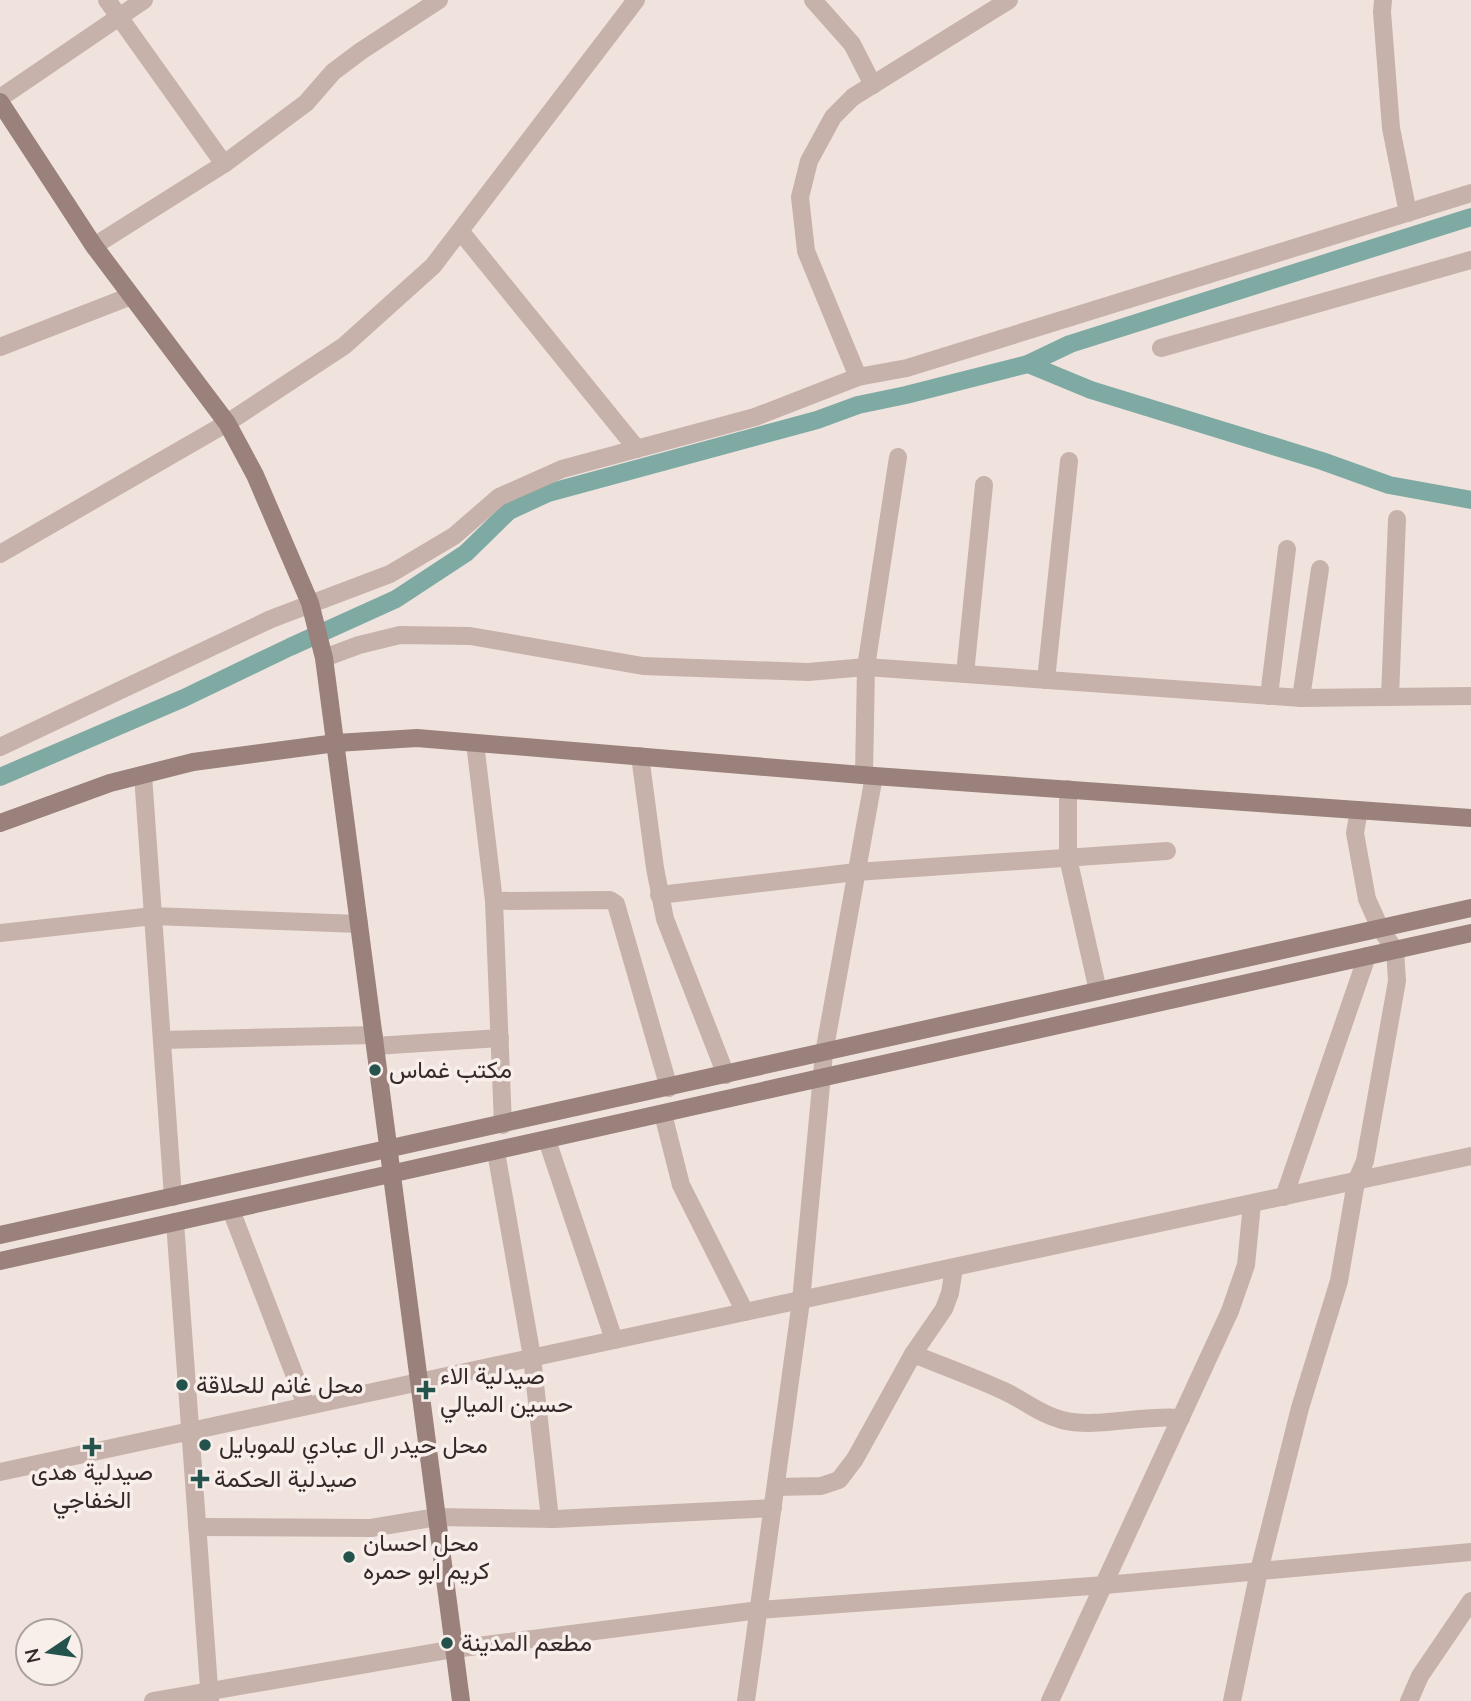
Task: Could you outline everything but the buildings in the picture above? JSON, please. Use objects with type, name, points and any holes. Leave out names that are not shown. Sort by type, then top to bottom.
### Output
[{"type":"street","points":[[107,0],[224,164]]},
{"type":"street","points":[[144,0],[0,100],[94,246],[227,423],[255,475],[316,621],[324,658],[461,1701]]},
{"type":"street","points":[[94,246],[224,164],[306,103],[333,72],[439,0]]},
{"type":"street","points":[[0,554],[227,423],[344,346],[433,266],[636,0]]},
{"type":"street","points":[[813,0],[852,44],[873,85]]},
{"type":"street","points":[[858,377],[806,251],[800,197],[809,161],[833,117],[853,97],[1009,0]]},
{"type":"street","points":[[1383,0],[1391,128],[1408,213]]},
{"type":"street","points":[[0,747],[271,618],[390,574],[454,536],[499,497],[562,469],[755,416],[858,377],[907,368],[1471,193]]},
{"type":"street","points":[[461,232],[637,449]]},
{"type":"street","points":[[1161,348],[1471,260]]},
{"type":"street","points":[[0,347],[131,296]]},
{"type":"street","points":[[746,1701],[801,1301],[824,1053],[856,872],[869,775],[866,667],[898,457]]},
{"type":"street","points":[[1046,680],[1069,461]]},
{"type":"street","points":[[965,674],[984,485]]},
{"type":"street","points":[[1390,697],[1397,519]]},
{"type":"street","points":[[1269,695],[1287,549]]},
{"type":"street","points":[[1301,698],[1320,569]]},
{"type":"street","points":[[324,658],[359,645],[400,635],[470,636],[643,666],[808,672],[866,667],[1301,698],[1471,696]]},
{"type":"street","points":[[0,823],[110,783],[193,762],[335,743],[417,738],[869,775],[1471,818]]},
{"type":"street","points":[[475,743],[494,901],[503,1125]]},
{"type":"street","points":[[640,756],[659,895],[665,919],[726,1075]]},
{"type":"street","points":[[143,775],[173,1197]]},
{"type":"street","points":[[1068,789],[1068,858],[1098,991]]},
{"type":"street","points":[[1232,1701],[1259,1571],[1300,1408],[1339,1281],[1356,1182],[1365,1161],[1397,981],[1395,950],[1380,928],[1367,899],[1355,833],[1359,810]]},
{"type":"street","points":[[659,895],[856,872],[1167,851]]},
{"type":"street","points":[[494,901],[610,900],[616,904],[669,1088]]},
{"type":"street","points":[[0,1236],[1471,908]]},
{"type":"street","points":[[0,933],[153,915],[359,924]]},
{"type":"street","points":[[0,1261],[1471,933]]},
{"type":"street","points":[[1284,1197],[1367,956]]},
{"type":"street","points":[[162,1040],[375,1041],[499,1038]]},
{"type":"street","points":[[663,1114],[681,1185],[745,1312]]},
{"type":"street","points":[[547,1140],[614,1340]]},
{"type":"street","points":[[496,1152],[532,1357],[550,1519]]},
{"type":"street","points":[[0,1472],[1471,1156]]},
{"type":"street","points":[[1050,1701],[1230,1311],[1246,1265],[1252,1204]]},
{"type":"street","points":[[231,1210],[306,1405]]},
{"type":"street","points":[[175,1222],[210,1695]]},
{"type":"street","points":[[776,1488],[821,1486],[839,1480],[855,1459],[913,1354],[944,1309],[954,1268]]},
{"type":"street","points":[[913,1354],[1007,1392],[1030,1408],[1063,1421],[1105,1422],[1164,1416],[1181,1418]]},
{"type":"street","points":[[197,1527],[371,1528],[438,1517],[550,1519],[773,1508]]},
{"type":"street","points":[[153,1701],[210,1695],[454,1648],[759,1610],[1105,1585],[1471,1552]]},
{"type":"street","points":[[1409,1701],[1420,1676],[1471,1601]]},
{"type":"waterway","points":[[0,777],[184,698],[396,599],[466,553],[509,511],[548,493],[817,420],[858,405],[1028,364],[1070,344],[1471,217]]},
{"type":"waterway","points":[[1028,364],[1091,390],[1322,461],[1389,485],[1471,500]]},
{"type":"place","name":"مكتب غماس","points":[[375,1070]]},
{"type":"place","name":"محل غانم للحلاقة","points":[[182,1385]]},
{"type":"place","name":"صيدلية الاء حسين الميالي","points":[[426,1390]]},
{"type":"place","name":"محل حيدر ال عبادي للموبايل","points":[[205,1445]]},
{"type":"place","name":"صيدلية هدى الخفاجي","points":[[92,1447]]},
{"type":"place","name":"صيدلية الحكمة","points":[[200,1479]]},
{"type":"place","name":"محل احسان كريم ابو حمره","points":[[349,1557]]},
{"type":"place","name":"مطعم المدينة","points":[[447,1643]]}]
